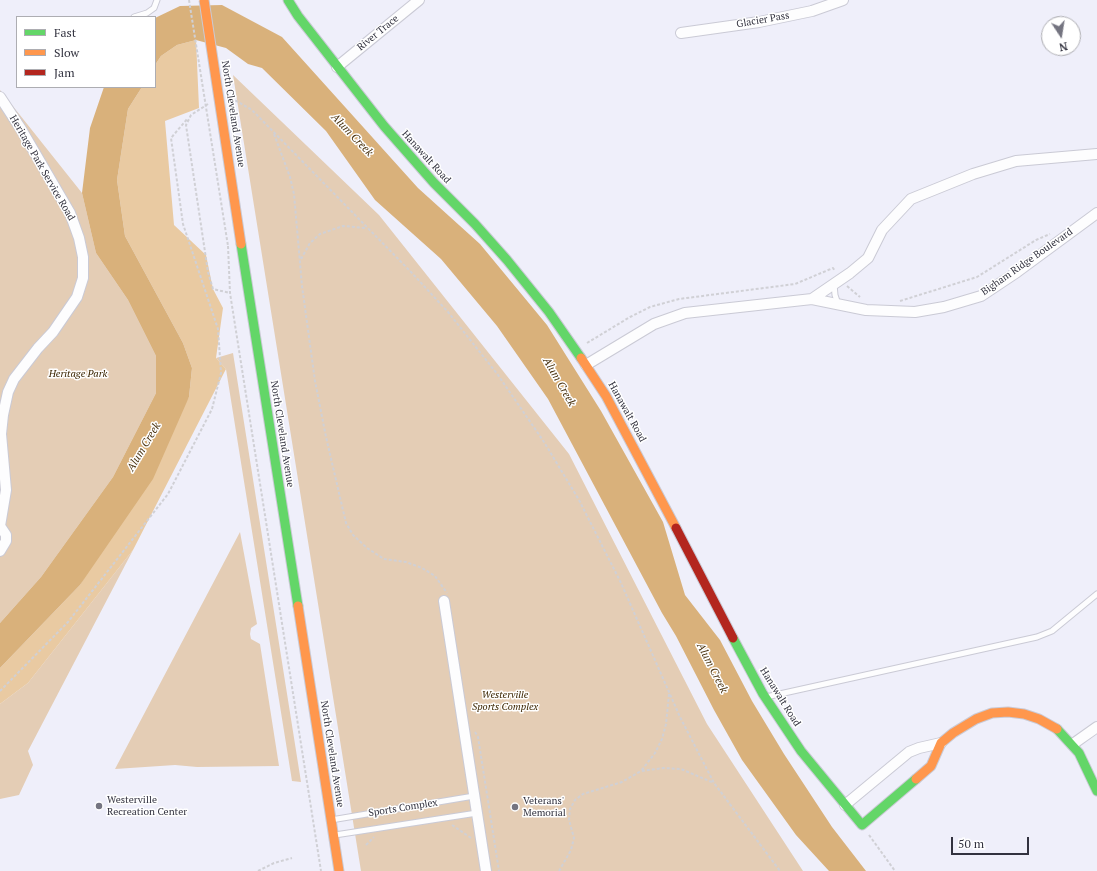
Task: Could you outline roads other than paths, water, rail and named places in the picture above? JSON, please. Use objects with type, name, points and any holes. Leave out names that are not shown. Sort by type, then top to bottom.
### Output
[{"type":"street","name":"North Cleveland Avenue","points":[[204,0],[339,871]]},
{"type":"street","name":"Hanawalt Road","points":[[288,0],[298,16],[405,151],[507,260],[549,312],[586,365],[606,396],[765,698],[801,751],[862,825],[931,766],[941,743]]},
{"type":"street","name":"River Trace","points":[[337,66],[419,0]]},
{"type":"street","name":"Glacier Pass","points":[[681,34],[797,14],[844,0]]},
{"type":"street","name":"Heritage Park Service Road","points":[[0,98],[21,129],[70,213],[79,238],[83,257],[83,278],[77,297],[53,332],[38,348],[14,379],[3,401],[1,434],[6,490],[0,526],[6,536],[6,541],[0,551]]},
{"type":"street","name":"Bigham Ridge Boulevard","points":[[812,299],[850,273],[868,258],[882,230],[912,199],[972,174],[1016,161],[1097,154]]},
{"type":"street","name":"Bigham Ridge Boulevard","points":[[586,365],[654,324],[685,313],[812,299],[866,310],[916,312],[944,307],[982,296],[1097,213]]},
{"type":"street","points":[[446,599],[486,871]]},
{"type":"street","points":[[846,805],[909,752],[941,743],[953,733],[976,719],[992,714],[1008,712],[1024,714],[1053,726],[1073,744],[1097,791]]},
{"type":"street","points":[[1073,744],[1097,727]]},
{"type":"lane","points":[[137,16],[147,13],[154,8],[157,0]]},
{"type":"lane","points":[[834,284],[838,304]]},
{"type":"lane","points":[[765,698],[1037,637],[1052,631],[1097,594]]},
{"type":"lane","name":"Sports Complex","points":[[331,820],[474,796]]},
{"type":"lane","name":"Sports Complex","points":[[334,835],[477,813]]},
{"type":"water","name":"Alum Creek","points":[[222,5],[282,37],[418,188],[480,244],[547,325],[601,411],[663,522],[685,595],[720,640],[752,701],[784,754],[832,827],[866,871],[829,871],[796,835],[742,760],[548,399],[497,326],[441,259],[375,200],[326,131],[262,68],[248,64],[226,48],[196,40],[177,45],[161,56],[156,64],[156,18],[180,6]]},
{"type":"water","name":"Alum Creek","points":[[104,88],[141,88],[128,109],[117,180],[125,236],[183,343],[192,368],[189,397],[153,479],[80,585],[0,668],[0,623],[41,577],[113,477],[156,393],[156,356],[128,300],[96,253],[82,193],[90,128]]},
{"type":"place","name":"Westerville Recreation Center","points":[[99,806]]},
{"type":"place","name":"Veterans' Memorial","points":[[515,807]]},
{"type":"park label","name":"Heritage Park","points":[[78,374]]},
{"type":"park label","name":"Westerville Sports Complex","points":[[505,700]]}]
